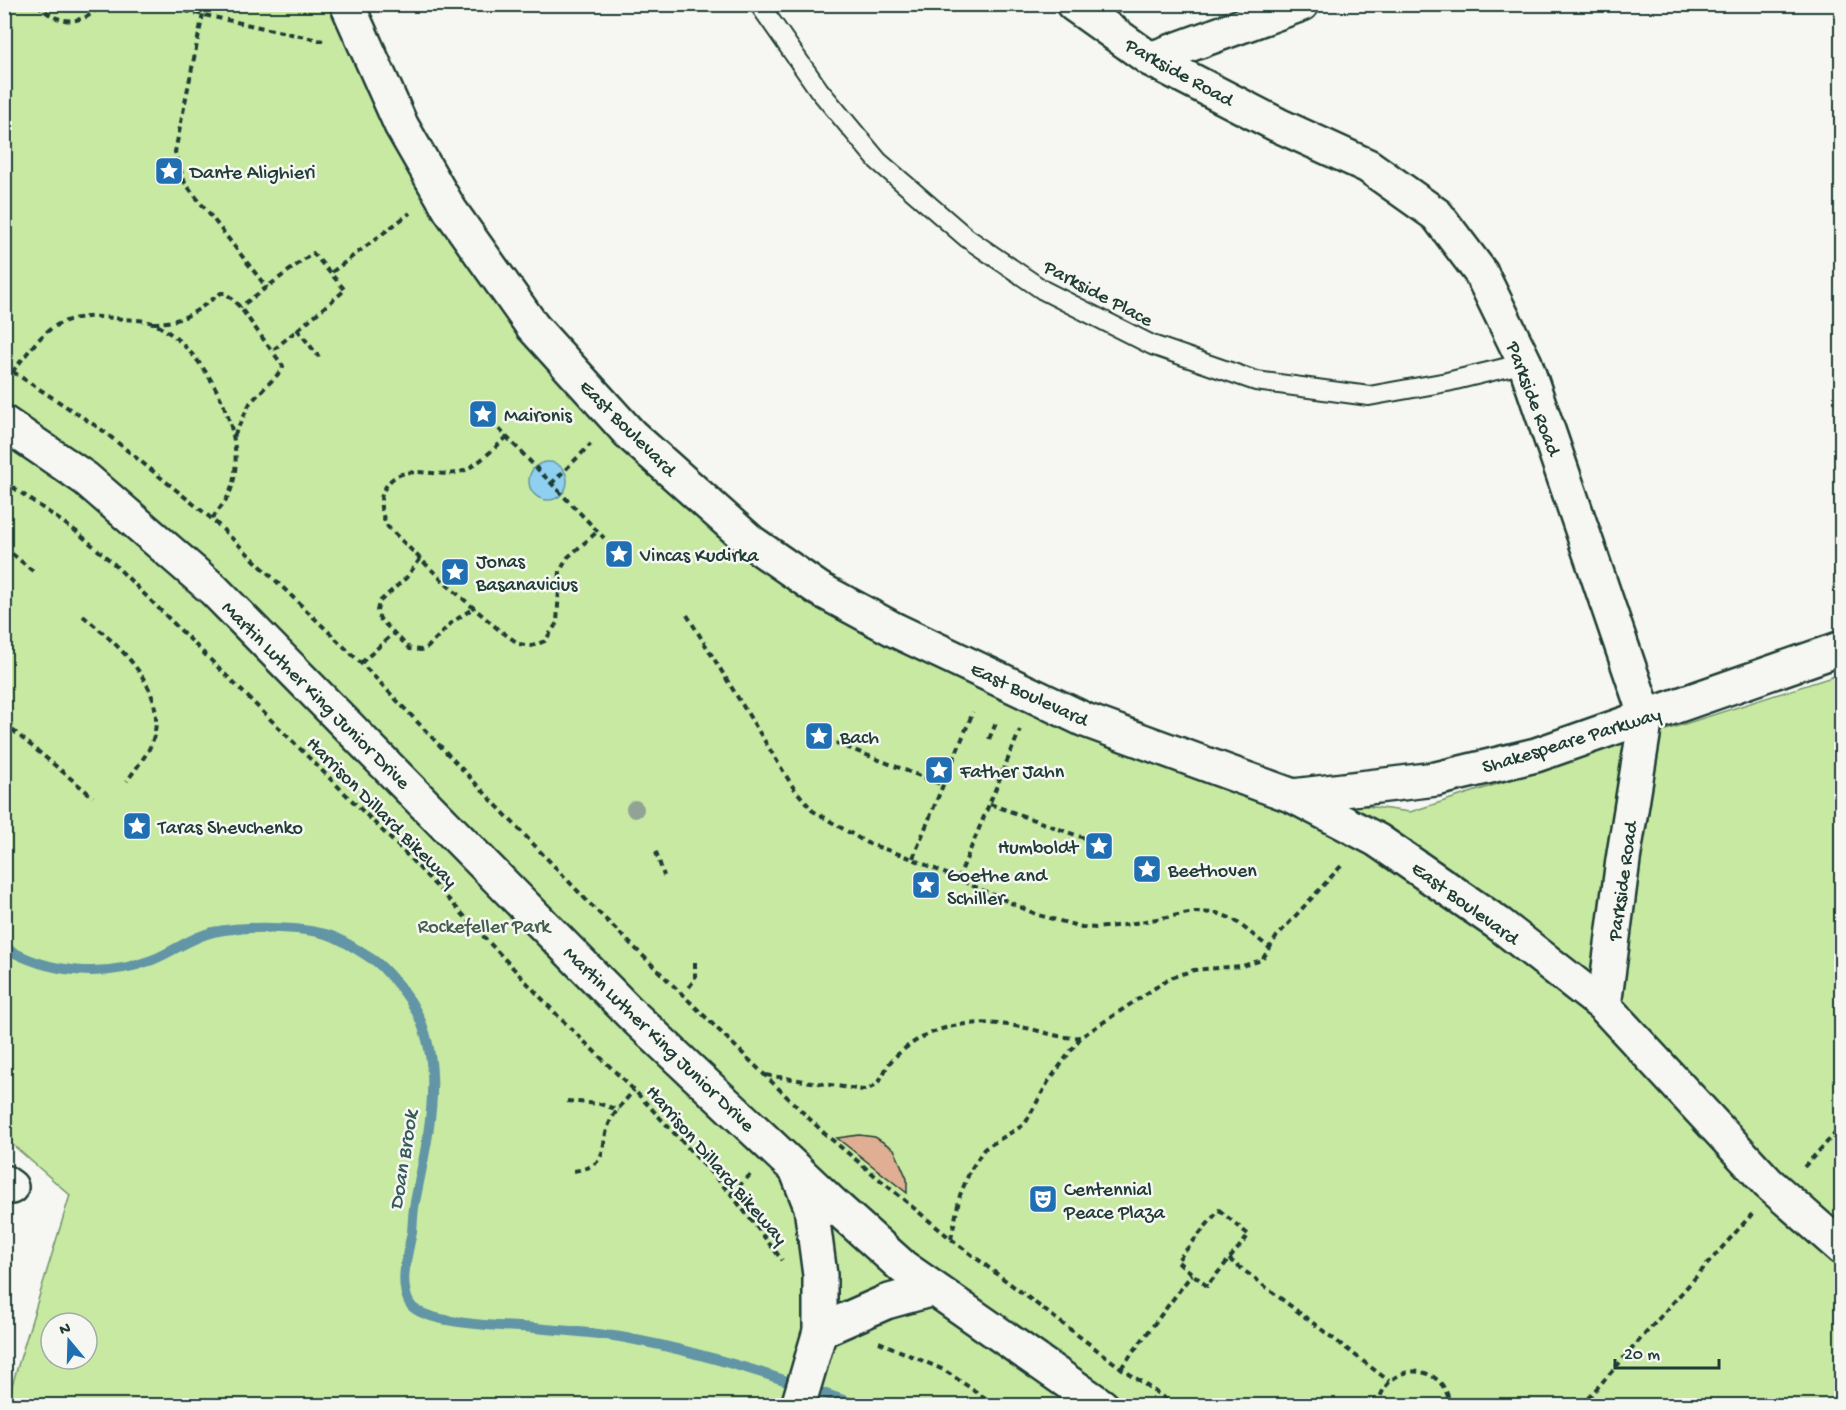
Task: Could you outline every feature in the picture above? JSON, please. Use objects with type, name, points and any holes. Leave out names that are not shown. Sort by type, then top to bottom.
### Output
[{"type":"street","name":"East Boulevard","points":[[347,4],[386,94],[450,210],[533,327],[631,435],[751,542],[857,612],[1075,715],[1293,796],[1377,840],[1499,924],[1604,1006],[1768,1183],[1842,1248]]},
{"type":"street","name":"Parkside Road","points":[[1073,4],[1150,59],[1278,125],[1368,166],[1437,215],[1481,273],[1526,363],[1646,717],[1623,860],[1604,1006]]},
{"type":"street","points":[[1150,59],[1302,4]]},
{"type":"street","name":"Martin Luther King Junior Drive","points":[[4,423],[86,480],[214,590],[630,1013],[903,1267],[1102,1406]]},
{"type":"street","name":"Shakespeare Parkway","points":[[1293,796],[1436,779],[1536,755],[1842,648]]},
{"type":"street","points":[[796,1169],[811,1207],[818,1246],[817,1345],[798,1406]]},
{"type":"street","points":[[817,1345],[886,1302],[933,1289]]},
{"type":"lane","name":"Parkside Place","points":[[759,4],[819,90],[878,161],[967,238],[1043,290],[1152,345],[1256,381],[1369,396],[1447,382],[1526,363]]},
{"type":"path","points":[[38,4],[54,19],[66,22],[90,16],[101,4]]},
{"type":"path","points":[[154,4],[323,40]]},
{"type":"path","points":[[205,4],[175,152],[185,183],[267,288]]},
{"type":"path","points":[[332,272],[410,213]]},
{"type":"path","points":[[240,307],[313,253],[332,272],[345,290],[272,351]]},
{"type":"path","points":[[12,372],[42,336],[66,321],[94,316],[153,323],[172,322],[185,319],[221,293],[226,293],[240,307],[283,366],[282,370],[250,403],[234,436]]},
{"type":"path","points":[[153,323],[180,343],[203,367],[226,411],[234,436],[232,484],[225,501],[212,519]]},
{"type":"path","points":[[297,329],[319,357]]},
{"type":"path","points":[[4,366],[102,430],[212,519],[361,663],[591,905],[808,1117],[951,1239],[1121,1368],[1176,1406]]},
{"type":"path","points":[[499,429],[604,538]]},
{"type":"path","points":[[507,437],[463,471],[451,474],[412,471],[399,475],[385,486],[380,498],[382,516],[388,526],[420,560],[498,629],[519,644],[532,646],[545,641],[557,622],[560,571],[568,558],[597,531]]},
{"type":"path","points":[[551,484],[591,444]]},
{"type":"path","name":"Harrison Dillard Bikeway","points":[[4,481],[77,532],[150,598],[399,847],[560,1018],[634,1090],[731,1194],[788,1268]]},
{"type":"path","points":[[4,547],[34,572]]},
{"type":"path","points":[[420,560],[380,602],[377,610],[380,619],[410,649],[421,650],[451,624],[475,608]]},
{"type":"path","points":[[687,615],[770,752],[806,804],[823,818],[867,843],[913,859],[1038,915],[1082,927],[1124,926],[1194,912],[1217,913],[1233,919],[1271,949]]},
{"type":"path","points":[[84,616],[123,649],[137,666],[149,690],[154,714],[153,734],[149,749],[127,781]]},
{"type":"path","points":[[361,663],[394,633]]},
{"type":"path","points":[[913,859],[973,712]]},
{"type":"path","points":[[989,739],[997,721]]},
{"type":"path","points":[[4,723],[93,797]]},
{"type":"path","points":[[958,879],[1020,730]]},
{"type":"path","points":[[836,743],[943,785]]},
{"type":"path","points":[[990,804],[1084,838]]},
{"type":"path","points":[[656,852],[664,876]]},
{"type":"path","points":[[951,1239],[960,1195],[979,1156],[984,1149],[1004,1135],[1025,1124],[1048,1082],[1081,1037],[1170,978],[1194,970],[1253,964],[1262,960],[1271,949],[1277,936],[1342,865]]},
{"type":"path","points":[[689,987],[696,974],[694,958]]},
{"type":"path","points":[[766,1075],[870,1089],[880,1082],[888,1065],[906,1048],[946,1028],[966,1024],[995,1024],[1066,1037],[1081,1037]]},
{"type":"path","points":[[574,1171],[587,1169],[599,1160],[604,1152],[609,1125],[634,1090]]},
{"type":"path","points":[[567,1101],[600,1104],[619,1110]]},
{"type":"path","points":[[802,1122],[808,1117]]},
{"type":"path","points":[[1804,1167],[1842,1126]]},
{"type":"path","points":[[731,1194],[752,1174]]},
{"type":"path","points":[[1581,1406],[1757,1208]]},
{"type":"path","points":[[1219,1210],[1249,1235],[1229,1259],[1207,1286],[1177,1261],[1219,1210]]},
{"type":"path","points":[[1229,1259],[1389,1381]]},
{"type":"path","points":[[1121,1368],[1192,1274]]},
{"type":"path","points":[[869,1338],[944,1370],[997,1406]]},
{"type":"path","points":[[1378,1406],[1380,1395],[1389,1381],[1404,1372],[1427,1373],[1444,1387],[1450,1406]]},
{"type":"green space","name":"Rockefeller Park","points":[[5,5],[354,5],[450,210],[631,435],[895,630],[1293,796],[1410,812],[1841,674],[1841,1405],[6,1405],[70,1195],[5,1138]]},
{"type":"water","points":[[548,462],[561,468],[567,481],[561,494],[548,500],[535,494],[529,481],[535,468]]},
{"type":"building","points":[[859,1135],[875,1137],[894,1149],[907,1179],[907,1193],[837,1138]]},
{"type":"waterway","name":"Doan Brook","points":[[4,947],[21,956],[58,968],[96,971],[134,966],[152,960],[197,937],[225,930],[255,928],[303,930],[329,935],[346,943],[381,966],[412,1004],[424,1030],[431,1058],[431,1115],[414,1205],[404,1278],[406,1296],[410,1304],[418,1311],[448,1320],[595,1334],[660,1345],[748,1368],[861,1406]]},
{"type":"place","name":"Dante Alighieri","points":[[169,171]]},
{"type":"place","name":"Maironis","points":[[483,414]]},
{"type":"place","name":"Vincas Kudirka","points":[[619,554]]},
{"type":"place","name":"Jonas Basanavicius","points":[[455,572]]},
{"type":"place","name":"Bach","points":[[819,736]]},
{"type":"place","name":"Father Jahn","points":[[939,770]]},
{"type":"place","name":"Taras Shevchenko","points":[[137,826]]},
{"type":"place","name":"Humboldt","points":[[1099,846]]},
{"type":"place","name":"Beethoven","points":[[1147,869]]},
{"type":"place","name":"Goethe and Schiller","points":[[926,885]]},
{"type":"place","name":"Centennial Peace Plaza","points":[[1043,1199]]}]
